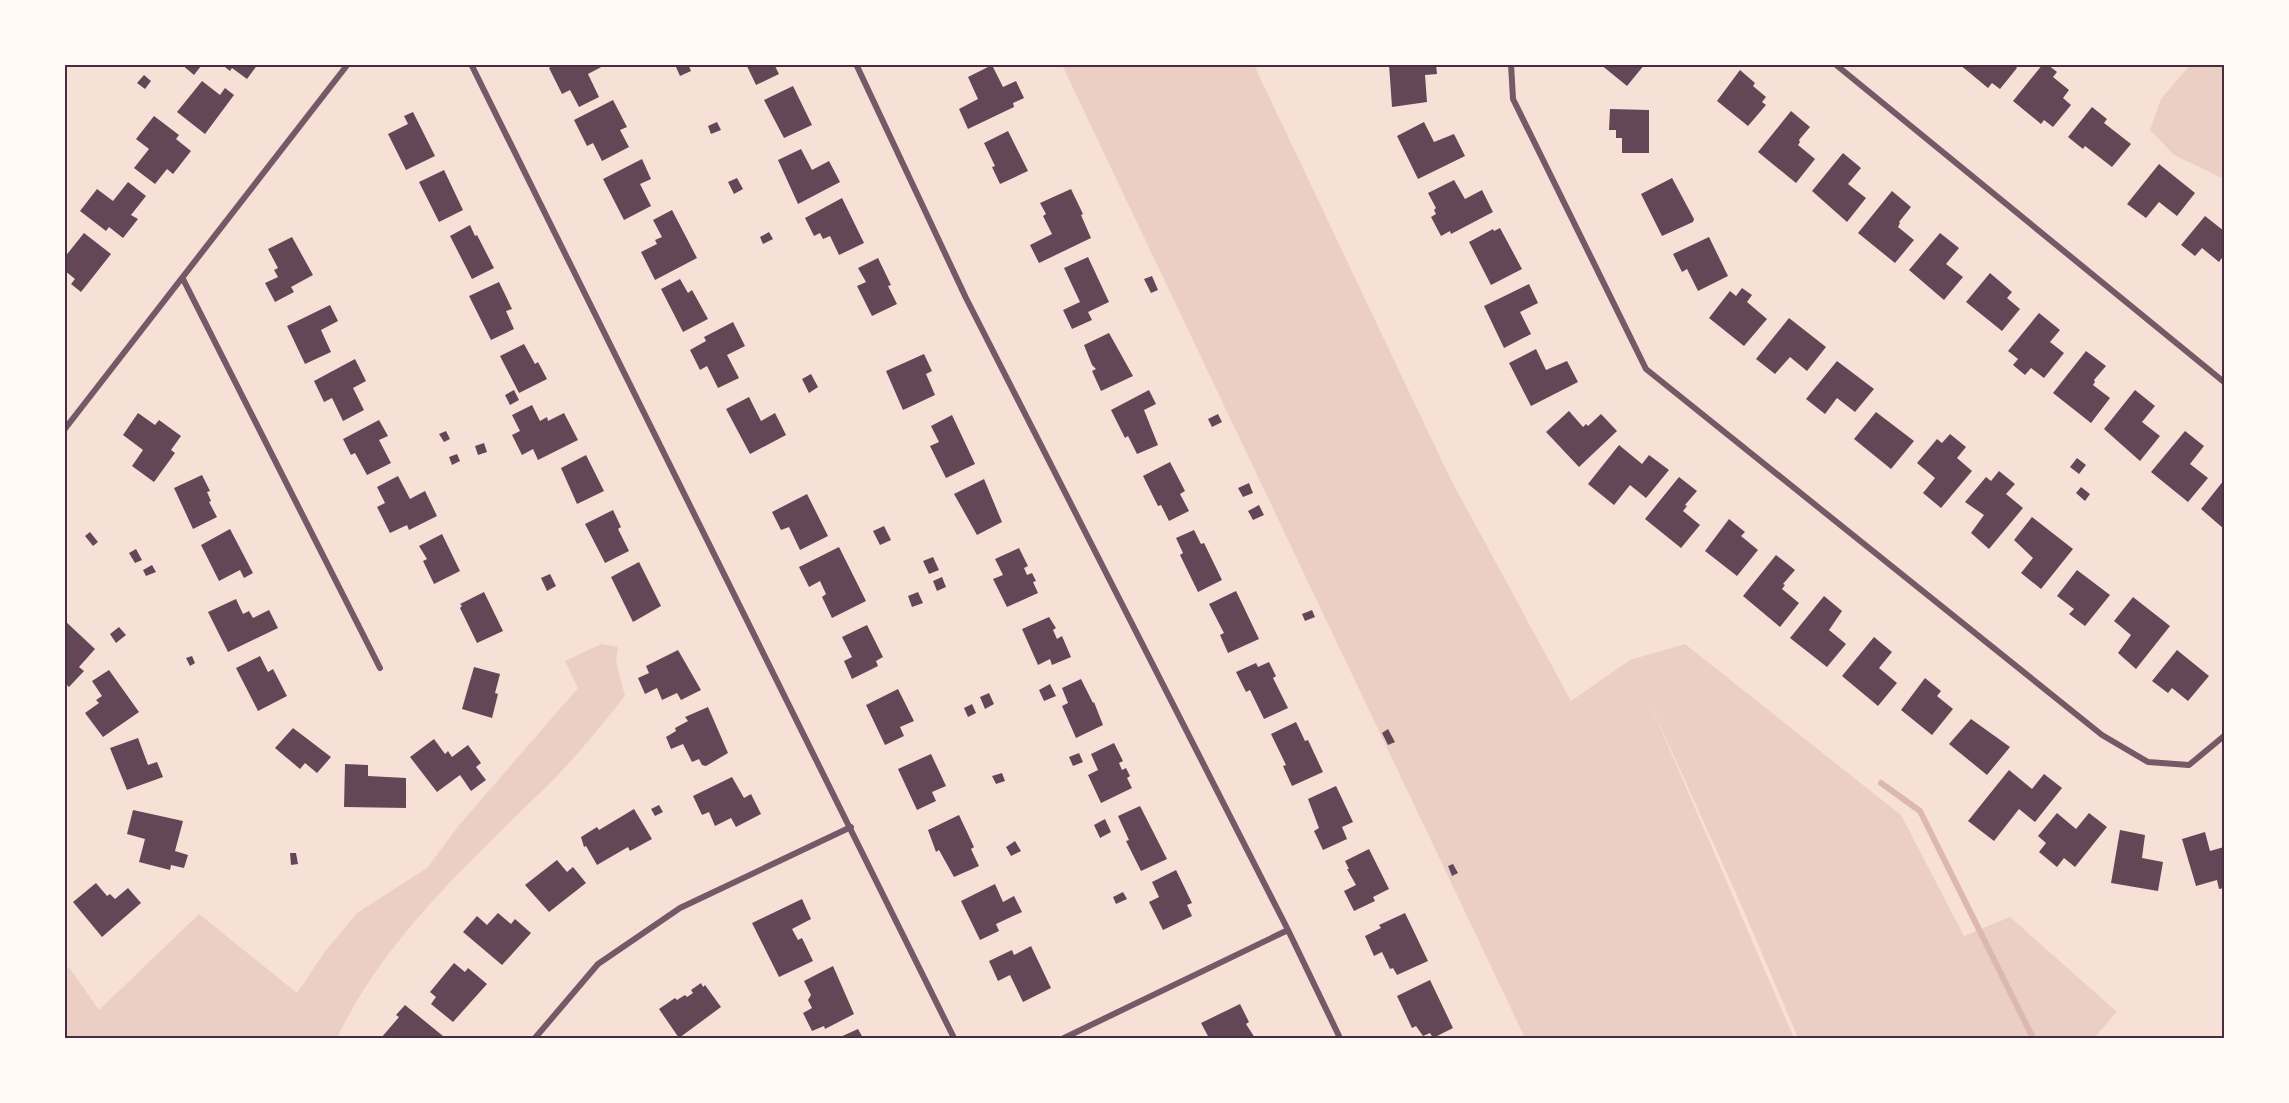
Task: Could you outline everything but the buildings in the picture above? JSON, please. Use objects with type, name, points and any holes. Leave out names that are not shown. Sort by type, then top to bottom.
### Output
[{"type":"street","points":[[64,430],[348,64]]},
{"type":"street","points":[[471,64],[954,1038]]},
{"type":"street","points":[[856,64],[966,298],[1288,930],[1340,1038]]},
{"type":"street","points":[[1511,64],[1513,99],[1646,369],[2102,735],[2148,762],[2189,765],[2224,736]]},
{"type":"street","points":[[1835,64],[2224,382]]},
{"type":"street","points":[[183,279],[380,668]]},
{"type":"street","points":[[535,1038],[598,964],[680,908],[851,827]]},
{"type":"street","points":[[1064,1038],[1288,930]]},
{"type":"shaded area","points":[[1062,65],[1254,65],[1450,478],[1571,701],[1630,660],[1685,644],[1901,815],[1964,936],[2010,917],[2117,1012],[2094,1038],[1798,1038],[1744,911],[1648,699],[1794,1038],[1525,1038]]},
{"type":"shaded area","points":[[2190,65],[2224,65],[2224,179],[2174,155],[2150,130],[2161,99]]},
{"type":"shaded area","points":[[601,644],[618,647],[616,662],[625,696],[557,776],[465,867],[407,930],[357,1000],[337,1038],[65,1038],[65,969],[69,967],[99,1010],[199,914],[297,993],[326,950],[357,913],[427,868],[460,824],[578,688],[565,661]]},
{"type":"waterway","points":[[1881,783],[1920,811],[2033,1038]]}]
